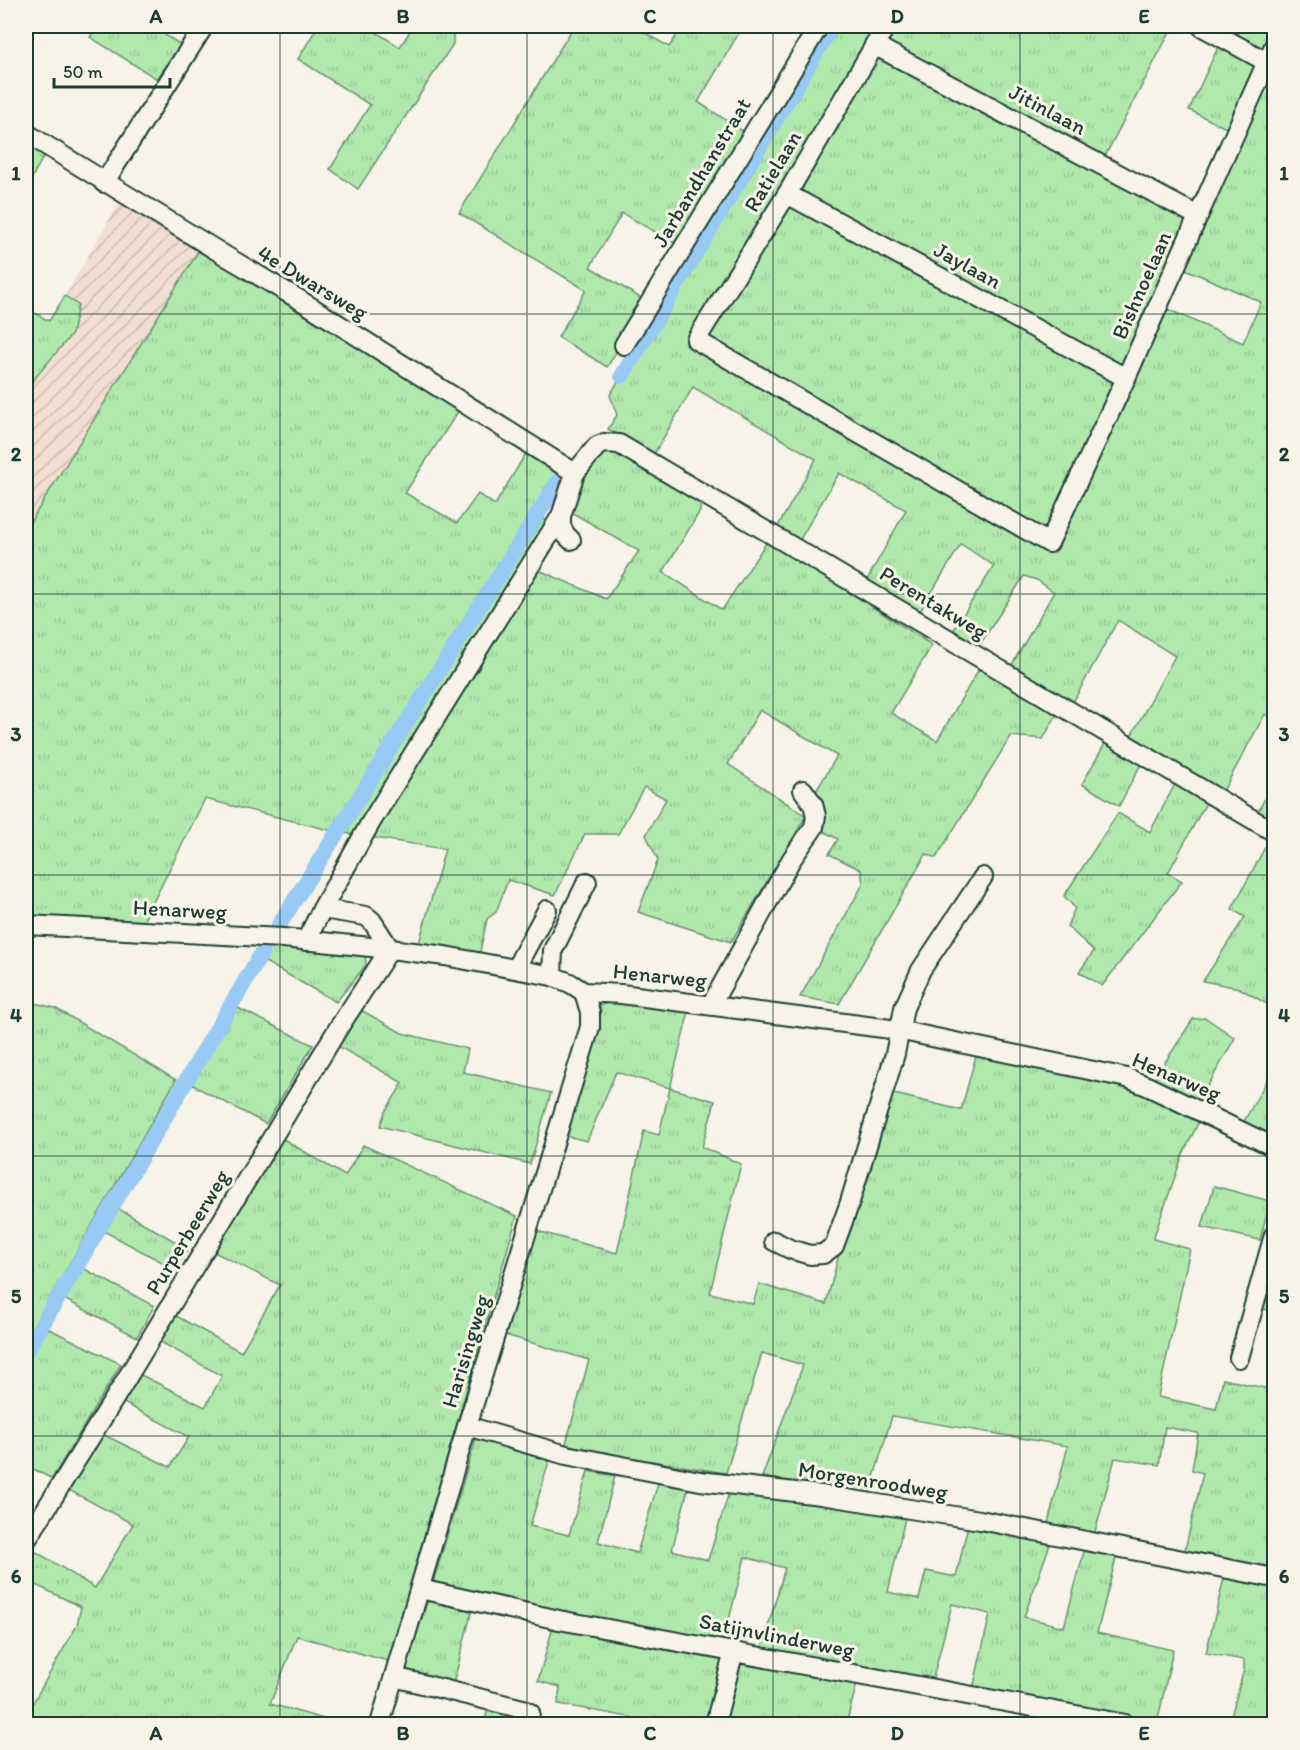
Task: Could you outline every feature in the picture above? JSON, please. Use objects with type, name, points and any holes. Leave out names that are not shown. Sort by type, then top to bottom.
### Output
[{"type":"street","points":[[104,183],[204,26]]},
{"type":"street","name":"Jarbandhanstraat","points":[[624,345],[819,26]]},
{"type":"street","name":"Ratielaan","points":[[886,26],[787,194],[696,340],[1049,543]]},
{"type":"street","points":[[1201,26],[1271,54]]},
{"type":"street","name":"Jitinlaan","points":[[874,45],[1198,216]]},
{"type":"street","name":"Bishnoelaan","points":[[1049,543],[1126,378],[1271,54]]},
{"type":"street","name":"4e Dwarsweg","points":[[26,133],[104,183],[300,300],[575,473]]},
{"type":"street","name":"Jaylaan","points":[[787,194],[1126,378]]},
{"type":"street","name":"Perentakweg","points":[[575,473],[597,446],[604,442],[619,444],[1275,832]]},
{"type":"street","points":[[306,941],[370,822],[561,516],[575,473]]},
{"type":"street","points":[[561,516],[561,526],[571,540]]},
{"type":"street","points":[[711,1005],[791,860],[814,827],[816,816],[813,804],[803,790]]},
{"type":"street","points":[[774,1241],[810,1255],[823,1254],[834,1246],[849,1205],[895,1054],[904,1008],[921,970],[983,877]]},
{"type":"street","points":[[552,976],[553,950],[587,882]]},
{"type":"street","points":[[322,909],[366,916],[390,948]]},
{"type":"street","points":[[518,969],[520,958],[547,910]]},
{"type":"street","name":"Henarweg","points":[[26,925],[390,948],[552,976],[584,992],[621,994],[898,1030],[1127,1078],[1275,1147]]},
{"type":"street","name":"Purperbeerweg","points":[[26,1541],[333,1037],[390,948]]},
{"type":"street","name":"Harisingweg","points":[[380,1725],[467,1426],[590,1027],[591,1012],[584,992]]},
{"type":"street","points":[[1239,1358],[1275,1235]]},
{"type":"street","name":"Morgenroodweg","points":[[467,1426],[566,1455],[700,1481],[821,1495],[980,1521],[1275,1578]]},
{"type":"street","name":"Satijnvlinderweg","points":[[420,1589],[559,1620],[1125,1725]]},
{"type":"street","points":[[715,1725],[734,1651]]},
{"type":"street","points":[[394,1677],[523,1709],[530,1713],[528,1725]]},
{"type":"shaded area","points":[[119,203],[199,250],[26,529],[26,383],[30,384],[78,305],[65,296]]},
{"type":"green space","points":[[97,26],[151,26],[181,45],[157,79],[90,37]]},
{"type":"green space","points":[[318,26],[366,26],[400,47],[413,26],[453,26],[453,44],[358,189],[330,169],[370,105],[298,59]]},
{"type":"green space","points":[[574,26],[634,26],[669,47],[683,26],[743,26],[698,102],[749,135],[683,248],[622,213],[590,267],[647,302],[607,367],[558,337],[586,290],[459,213]]},
{"type":"green space","points":[[832,26],[881,26],[691,343],[1050,551],[1163,307],[1243,343],[1261,302],[1183,268],[1274,63],[1274,719],[1265,714],[1223,791],[1130,738],[1175,656],[1118,620],[1072,704],[1010,668],[1054,592],[1037,580],[1024,576],[979,646],[953,631],[994,566],[961,544],[919,613],[867,580],[906,510],[839,473],[799,541],[777,528],[816,459],[693,387],[654,454],[608,429],[617,415],[610,395]]},
{"type":"green space","points":[[893,26],[1173,26],[1104,158],[883,42]]},
{"type":"green space","points":[[1213,26],[1274,26],[1274,36],[1266,54]]},
{"type":"green space","points":[[1220,43],[1260,64],[1230,130],[1189,110]]},
{"type":"green space","points":[[878,52],[1191,220],[1124,372],[796,190]]},
{"type":"green space","points":[[26,141],[45,154],[26,188]]},
{"type":"green space","points":[[789,200],[1120,381],[1047,536],[702,339]]},
{"type":"green space","points":[[199,250],[459,410],[405,493],[457,523],[478,494],[495,505],[526,453],[563,474],[541,511],[553,540],[541,571],[606,599],[639,551],[571,512],[579,474],[596,451],[613,446],[701,499],[700,511],[663,572],[722,610],[768,540],[932,645],[891,713],[937,741],[980,667],[1057,714],[1043,739],[1011,736],[936,858],[926,854],[839,1004],[800,997],[863,884],[861,870],[829,854],[838,839],[812,825],[815,793],[837,756],[760,710],[728,764],[806,816],[731,942],[638,912],[658,860],[646,835],[666,799],[644,787],[618,834],[585,834],[555,895],[508,880],[496,912],[487,919],[479,956],[418,947],[445,849],[337,832],[205,799],[143,922],[26,919],[26,529]]},
{"type":"green space","points":[[65,296],[78,305],[72,334],[30,384],[26,383],[26,308],[49,321]]},
{"type":"green space","points":[[1106,742],[1142,762],[1119,806],[1082,784]]},
{"type":"green space","points":[[1274,780],[1274,825],[1257,814]]},
{"type":"green space","points":[[1176,782],[1207,801],[1168,873],[1182,881],[1102,986],[1079,972],[1094,951],[1067,926],[1075,908],[1064,896],[1118,813],[1150,832]]},
{"type":"green space","points":[[1270,838],[1274,840],[1274,902],[1271,908],[1274,910],[1274,1008],[1239,988],[1203,981],[1245,917],[1232,909]]},
{"type":"green space","points":[[267,944],[365,955],[366,965],[336,1002],[258,958]]},
{"type":"green space","points":[[612,1000],[689,1011],[670,1088],[616,1072],[587,1141],[561,1135],[600,1006]]},
{"type":"green space","points":[[26,1001],[55,1008],[176,1080],[26,1339]]},
{"type":"green space","points":[[230,1004],[313,1045],[266,1124],[185,1081]]},
{"type":"green space","points":[[359,1009],[402,1033],[468,1049],[463,1072],[551,1093],[530,1164],[380,1126],[385,1112],[403,1083],[336,1045]]},
{"type":"green space","points":[[1206,1018],[1235,1038],[1198,1103],[1153,1081],[1193,1019]]},
{"type":"green space","points":[[977,1052],[1115,1078],[1201,1117],[1183,1154],[1153,1239],[1190,1249],[1158,1397],[1216,1409],[1223,1379],[1274,1390],[1274,1570],[1185,1550],[1203,1473],[1192,1470],[1198,1433],[1165,1427],[1159,1465],[1115,1458],[1094,1536],[1047,1527],[1068,1446],[892,1416],[869,1494],[762,1477],[803,1365],[762,1353],[726,1473],[565,1447],[589,1360],[502,1334],[533,1230],[617,1253],[644,1131],[659,1135],[670,1088],[715,1101],[702,1147],[741,1164],[710,1293],[753,1304],[759,1284],[826,1304],[882,1091],[961,1110]]},
{"type":"green space","points":[[1274,1068],[1274,1136],[1272,1140],[1243,1123]]},
{"type":"green space","points":[[278,1136],[345,1176],[363,1145],[517,1216],[388,1661],[297,1636],[270,1704],[342,1724],[26,1724],[26,1715],[77,1625],[81,1607],[26,1580],[26,1555],[30,1548],[95,1588],[133,1524],[65,1488],[98,1432],[170,1467],[189,1437],[116,1399],[133,1371],[205,1407],[222,1376],[155,1339],[171,1313],[241,1352],[280,1285],[210,1250]]},
{"type":"green space","points":[[1214,1186],[1270,1201],[1260,1240],[1202,1227]]},
{"type":"green space","points":[[112,1205],[188,1249],[175,1269],[98,1228]]},
{"type":"green space","points":[[1274,1244],[1274,1311],[1258,1308]]},
{"type":"green space","points":[[77,1265],[154,1306],[137,1337],[58,1296]]},
{"type":"green space","points":[[41,1325],[121,1364],[52,1479],[26,1465],[26,1352]]},
{"type":"green space","points":[[477,1435],[550,1458],[530,1526],[569,1535],[588,1471],[615,1476],[598,1542],[637,1553],[659,1480],[689,1485],[672,1550],[708,1560],[731,1486],[823,1500],[905,1518],[888,1592],[919,1599],[926,1571],[956,1577],[968,1525],[1050,1544],[1024,1617],[1064,1627],[1085,1548],[1117,1554],[1097,1633],[1173,1650],[1157,1724],[973,1689],[990,1614],[952,1604],[932,1682],[761,1651],[785,1568],[745,1557],[723,1643],[559,1614],[432,1586]]},
{"type":"green space","points":[[1225,1574],[1274,1585],[1274,1724],[1229,1724],[1244,1669],[1244,1660],[1206,1653]]},
{"type":"green space","points":[[435,1600],[472,1610],[453,1685],[404,1673],[427,1602]]},
{"type":"green space","points":[[554,1623],[729,1657],[711,1724],[650,1724],[651,1721],[558,1704],[560,1687],[538,1681]]},
{"type":"green space","points":[[739,1658],[858,1680],[846,1724],[721,1724]]},
{"type":"green space","points":[[488,1709],[528,1721],[527,1724],[484,1724]]},
{"type":"waterway","points":[[622,376],[832,26]]},
{"type":"waterway","points":[[279,925],[563,474]]},
{"type":"waterway","points":[[26,1352],[263,951]]}]
